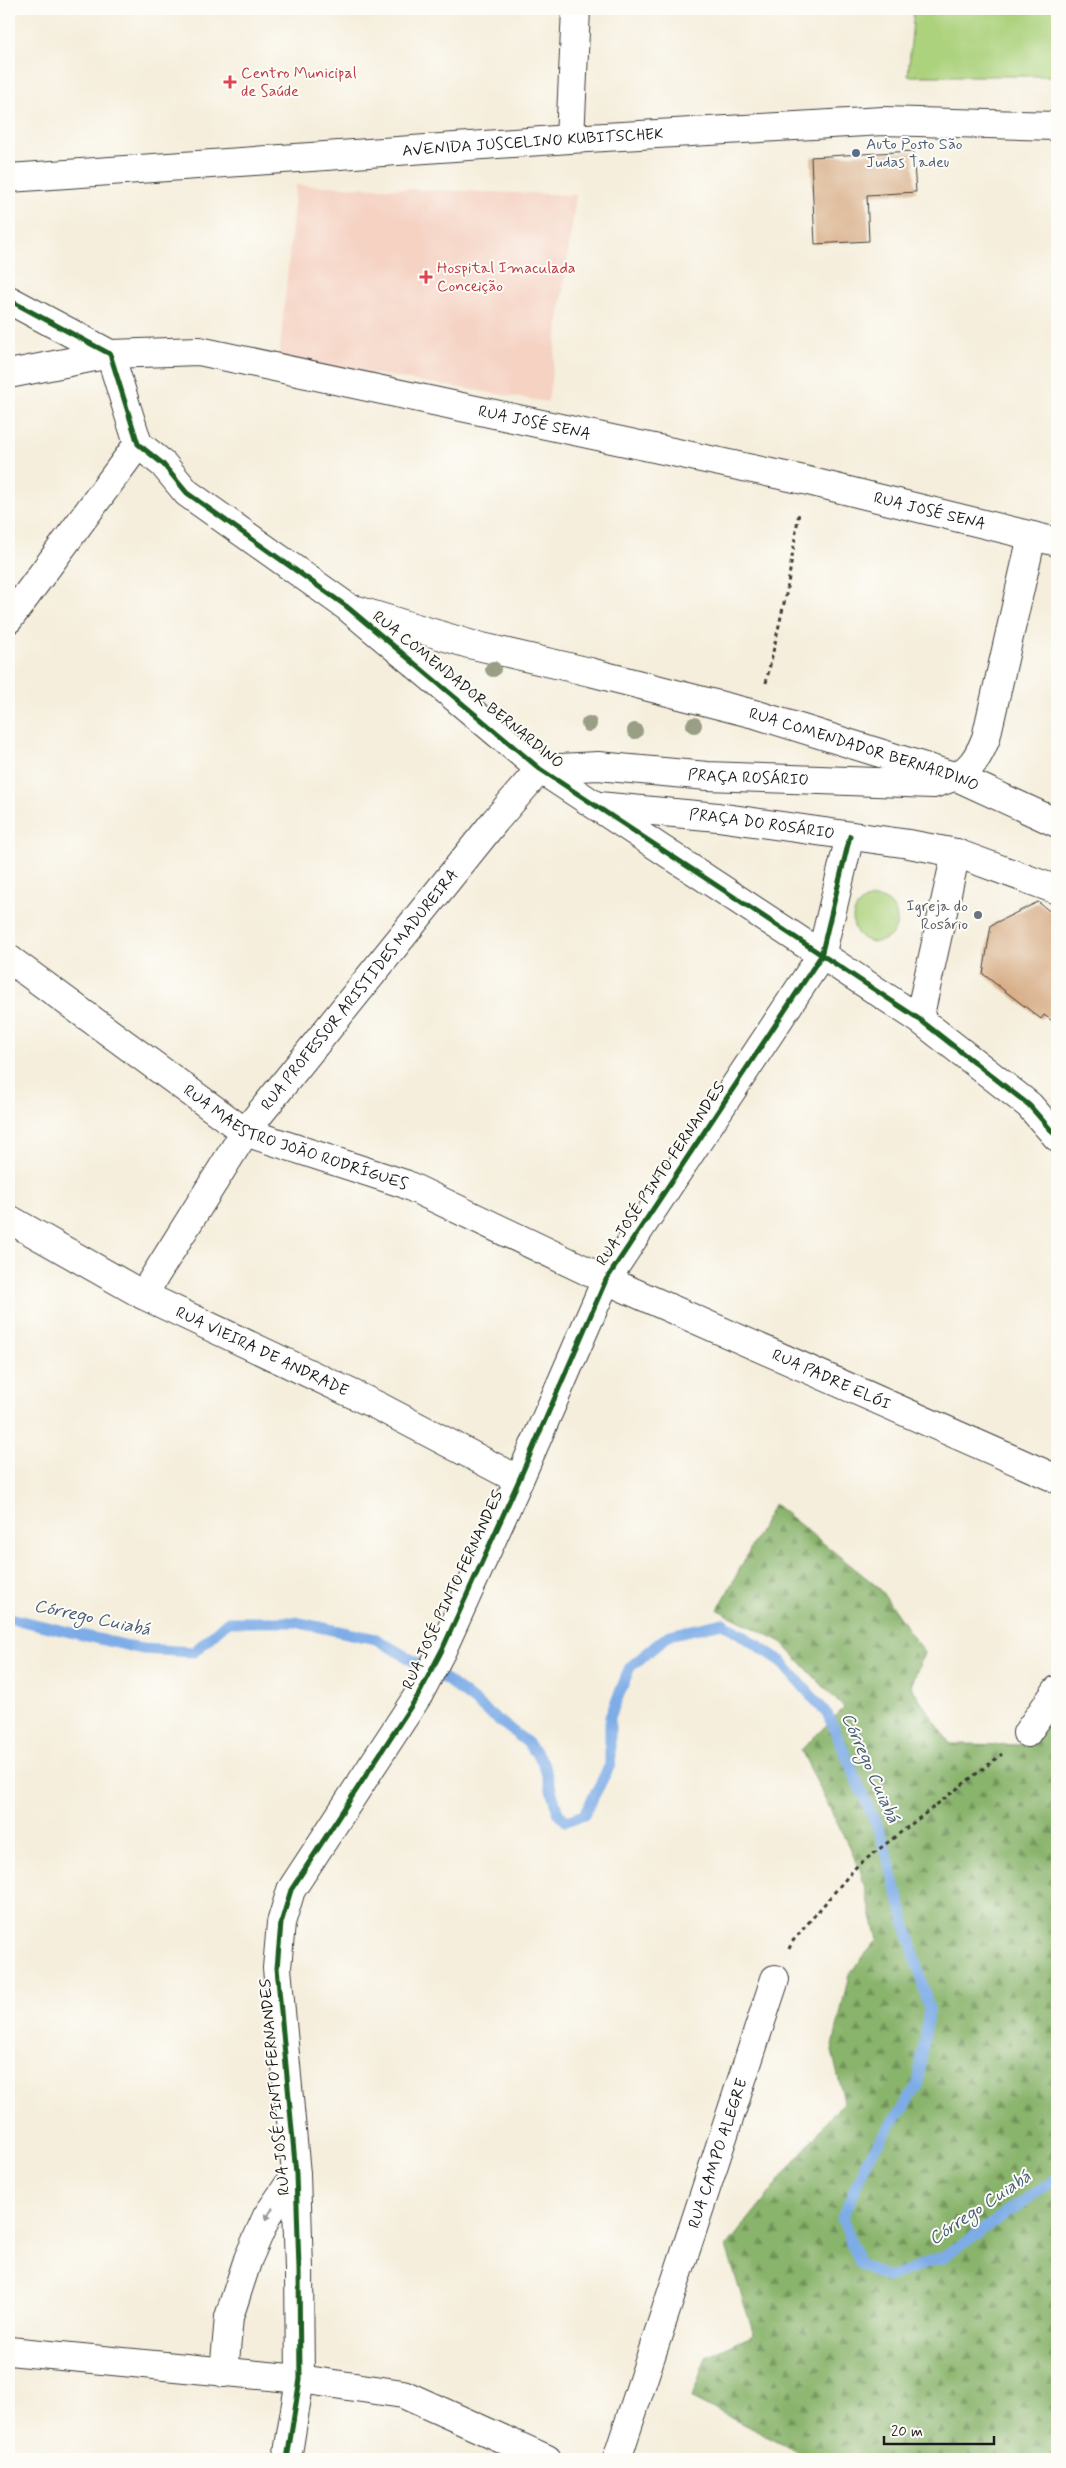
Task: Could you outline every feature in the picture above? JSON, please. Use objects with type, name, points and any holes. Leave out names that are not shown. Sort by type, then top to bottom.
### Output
[{"type":"street","points":[[570,139],[576,9]]},
{"type":"street","name":"AVENIDA JUSCELINO KUBITSCHEK","points":[[9,178],[570,139],[883,121],[1057,126]]},
{"type":"street","points":[[9,300],[110,354],[138,444],[9,619]]},
{"type":"street","name":"RUA JOSÉ SENA","points":[[9,374],[110,354],[199,350],[804,480],[1045,539]]},
{"type":"street","name":"RUA COMENDADOR BERNARDINO","points":[[138,444],[163,464],[187,493],[346,606],[540,769],[919,1019],[1029,1104],[1057,1137]]},
{"type":"street","points":[[957,777],[978,759],[986,738],[1045,539]]},
{"type":"street","name":"RUA COMENDADOR BERNARDINO","points":[[346,606],[468,644],[590,672],[758,715],[957,777],[1057,823]]},
{"type":"street","name":"PRAÇA ROSÁRIO","points":[[540,769],[598,766],[707,776],[933,784],[957,777]]},
{"type":"street","name":"RUA PROFESSOR ARISTIDES MADUREIRA","points":[[143,1295],[245,1132],[495,820],[540,769]]},
{"type":"street","name":"PRAÇA DO ROSÁRIO","points":[[596,805],[718,817],[956,853],[1057,890]]},
{"type":"street","points":[[822,956],[850,836]]},
{"type":"street","points":[[919,1019],[956,853]]},
{"type":"street","name":"RUA JOSÉ PINTO FERNANDES","points":[[287,2459],[300,2379],[296,2174],[277,1968],[281,1923],[292,1890],[419,1694],[442,1650],[519,1480],[606,1280],[822,956]]},
{"type":"street","name":"RUA MAESTRO JOÃO RODRÍGUES","points":[[9,959],[245,1132],[405,1184],[606,1280]]},
{"type":"street","name":"RUA VIEIRA DE ANDRADE","points":[[9,1218],[143,1295],[378,1406],[519,1480]]},
{"type":"street","name":"RUA PADRE ELÓI","points":[[606,1280],[1057,1479]]},
{"type":"street","points":[[1027,1733],[1057,1690]]},
{"type":"street","name":"RUA CAMPO ALEGRE","points":[[617,2459],[775,1979]]},
{"type":"street","points":[[224,2373],[229,2317],[248,2259],[266,2216],[296,2174]]},
{"type":"street","points":[[9,2351],[300,2379],[403,2394],[547,2459]]},
{"type":"path","points":[[758,715],[787,590],[804,480]]},
{"type":"path","points":[[775,1979],[792,1942],[856,1867],[980,1772],[1027,1733]]},
{"type":"shaded area","name":"Hospital Imaculada Conceição","points":[[296,185],[576,195],[548,402],[279,359]]},
{"type":"green space","points":[[914,9],[1057,9],[1057,76],[908,76]]},
{"type":"green space","points":[[879,898],[891,904],[896,911],[896,929],[891,936],[884,941],[871,942],[863,939],[856,932],[853,916],[856,908],[863,901]]},
{"type":"green space","points":[[774,1504],[879,1588],[924,1653],[911,1686],[950,1744],[1032,1745],[1047,1726],[1057,1731],[1057,2459],[811,2459],[692,2398],[706,2357],[754,2335],[726,2247],[844,2101],[832,2051],[849,1974],[878,1939],[860,1869],[801,1750],[844,1708],[780,1641],[718,1610]]},
{"type":"building","points":[[913,151],[916,192],[867,195],[869,241],[815,244],[811,157]]},
{"type":"building","points":[[1038,902],[1057,917],[1057,1024],[1044,1015],[1041,1019],[983,974],[991,925]]},
{"type":"waterway","name":"Córrego Cuiabá","points":[[9,1618],[142,1649],[194,1652],[227,1622],[295,1622],[376,1639],[448,1681],[528,1743],[543,1762],[558,1813],[566,1821],[584,1815],[610,1765],[610,1717],[630,1667],[669,1635],[723,1623],[781,1661],[828,1715],[882,1838],[929,2008],[917,2087],[868,2158],[842,2218],[859,2263],[888,2278],[945,2256],[1057,2178]]},
{"type":"cycle path","points":[[9,300],[110,354],[138,444],[163,464],[187,493],[346,606],[540,769],[919,1019],[1029,1105],[1057,1137]]},
{"type":"cycle path","points":[[287,2459],[300,2379],[299,2269],[296,2174],[277,1968],[281,1923],[291,1890],[419,1694],[442,1650],[519,1480],[606,1280],[821,956],[850,836]]},
{"type":"place","name":"Centro Municipal de Saúde","points":[[230,82]]},
{"type":"place","name":"Auto Posto São Judas Tadeu","points":[[856,153]]},
{"type":"place","name":"Hospital Imaculada Conceição","points":[[426,277]]},
{"type":"place","name":"Igreja do Rosário","points":[[978,915]]}]
